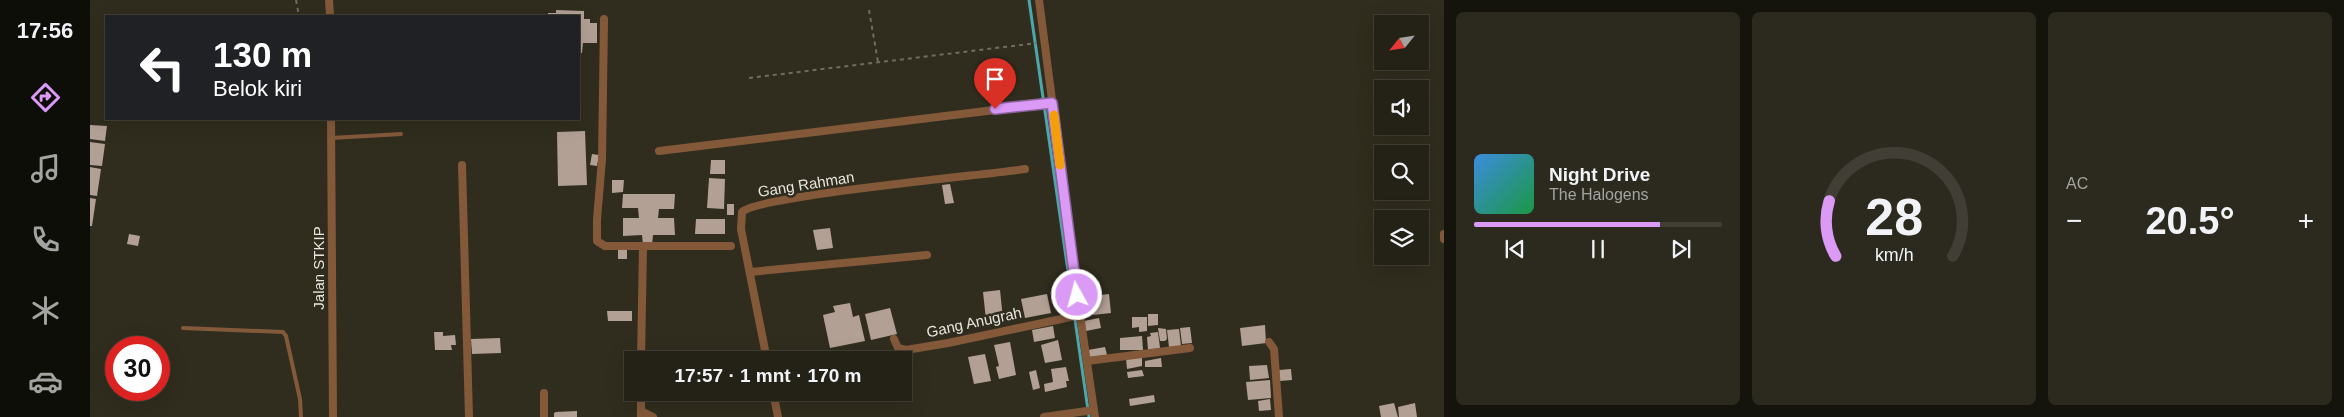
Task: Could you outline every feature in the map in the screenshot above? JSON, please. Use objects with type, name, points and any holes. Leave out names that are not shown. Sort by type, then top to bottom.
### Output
[{"type":"street","points":[[329,0],[330,15]]},
{"type":"street","points":[[1039,0],[1078,315],[1087,361],[1092,413],[1077,412],[1044,417]]},
{"type":"street","points":[[604,19],[602,160],[596,237],[599,244],[605,246],[643,247],[731,246]]},
{"type":"street","points":[[659,151],[1014,106],[1052,103]]},
{"type":"street","name":"Jalan STKIP","points":[[331,120],[333,417]]},
{"type":"street","points":[[462,165],[469,417]]},
{"type":"street","name":"Gang Rahman","points":[[765,351],[741,219],[742,212],[750,207],[820,194],[1025,169]]},
{"type":"street","points":[[1444,234],[1444,239]]},
{"type":"street","points":[[642,351],[643,247]]},
{"type":"street","points":[[750,272],[927,255]]},
{"type":"street","name":"Gang Anugrah","points":[[894,339],[898,348],[906,350],[948,343],[1066,316],[1078,315]]},
{"type":"street","points":[[1269,342],[1274,349],[1279,417]]},
{"type":"street","points":[[1087,361],[1190,348]]},
{"type":"street","points":[[544,393],[544,417]]},
{"type":"street","points":[[641,401],[641,414],[653,417]]},
{"type":"street","points":[[775,401],[778,417]]},
{"type":"lane","points":[[331,138],[401,134]]},
{"type":"lane","points":[[183,328],[282,332],[286,336],[300,399],[301,417]]},
{"type":"path","points":[[296,0],[299,15]]},
{"type":"path","points":[[869,10],[878,62]]},
{"type":"path","points":[[749,78],[1036,43]]},
{"type":"building","points":[[556,10],[584,11],[584,19],[590,19],[590,23],[597,23],[597,43],[583,43],[582,53],[580,53],[580,15],[548,15],[548,13],[556,13]]},
{"type":"building","points":[[90,125],[107,126],[105,141],[90,139]]},
{"type":"building","points":[[585,131],[587,185],[558,186],[557,132]]},
{"type":"building","points":[[90,142],[105,144],[102,166],[90,165]]},
{"type":"building","points":[[592,154],[599,155],[597,166],[590,165]]},
{"type":"building","points":[[711,160],[725,160],[725,174],[710,174]]},
{"type":"building","points":[[90,167],[101,169],[97,196],[90,195]]},
{"type":"building","points":[[709,178],[725,179],[724,209],[707,208]]},
{"type":"building","points":[[612,180],[624,180],[623,192],[612,193]]},
{"type":"building","points":[[950,184],[954,203],[945,204],[942,185]]},
{"type":"building","points":[[623,194],[675,194],[674,209],[659,209],[658,218],[674,218],[675,235],[653,235],[652,245],[643,245],[642,235],[623,236],[623,218],[639,218],[638,208],[622,208]]},
{"type":"building","points":[[90,198],[96,199],[92,226],[90,226]]},
{"type":"building","points":[[727,204],[734,204],[734,215],[727,215]]},
{"type":"building","points":[[696,219],[725,219],[725,234],[695,234]]},
{"type":"building","points":[[830,228],[833,248],[817,250],[813,230]]},
{"type":"building","points":[[129,234],[140,236],[138,246],[127,244]]},
{"type":"building","points":[[618,250],[627,250],[627,259],[618,259]]},
{"type":"building","points":[[1000,290],[1003,319],[986,320],[983,292]]},
{"type":"building","points":[[1047,294],[1051,313],[1025,318],[1021,299]]},
{"type":"building","points":[[1109,294],[1111,313],[1093,315],[1090,296]]},
{"type":"building","points":[[850,303],[853,317],[859,315],[865,341],[830,348],[823,315],[835,312],[833,306]]},
{"type":"building","points":[[890,308],[897,334],[871,340],[865,314]]},
{"type":"building","points":[[607,311],[632,311],[632,321],[608,321]]},
{"type":"building","points":[[1148,314],[1158,314],[1158,325],[1148,326]]},
{"type":"building","points":[[1132,317],[1147,317],[1147,331],[1139,332],[1139,327],[1132,328]]},
{"type":"building","points":[[1099,318],[1101,328],[1086,331],[1084,321]]},
{"type":"building","points":[[1265,325],[1266,343],[1242,346],[1240,328]]},
{"type":"building","points":[[1053,326],[1055,338],[1034,342],[1032,330]]},
{"type":"building","points":[[1190,327],[1192,343],[1182,344],[1180,328]]},
{"type":"building","points":[[1158,328],[1166,329],[1167,339],[1165,341],[1160,341]]},
{"type":"building","points":[[1179,329],[1181,346],[1169,347],[1167,330]]},
{"type":"building","points":[[434,332],[443,332],[443,336],[455,335],[456,345],[451,345],[452,350],[435,350]]},
{"type":"building","points":[[1158,332],[1160,348],[1148,350],[1147,337],[1151,336],[1150,333]]},
{"type":"building","points":[[1142,336],[1143,350],[1120,350],[1120,338]]},
{"type":"building","points":[[500,338],[501,353],[472,354],[471,339]]},
{"type":"building","points":[[1058,340],[1062,360],[1045,363],[1041,345]]},
{"type":"building","points":[[1010,342],[1016,375],[999,379],[996,367],[999,366],[994,345]]},
{"type":"building","points":[[1105,347],[1107,355],[1090,357],[1088,350]]},
{"type":"building","points":[[985,354],[991,381],[974,384],[968,357]]},
{"type":"building","points":[[1142,357],[1142,366],[1127,369],[1126,358]]},
{"type":"building","points":[[1161,358],[1162,367],[1145,367],[1145,361]]},
{"type":"building","points":[[1267,365],[1269,378],[1250,380],[1249,366]]},
{"type":"building","points":[[1066,367],[1069,381],[1066,381],[1067,387],[1045,392],[1044,384],[1053,382],[1051,369]]},
{"type":"building","points":[[1291,369],[1292,380],[1280,381],[1279,370]]},
{"type":"building","points":[[1036,370],[1040,388],[1033,390],[1029,372]]},
{"type":"building","points":[[1142,370],[1144,376],[1128,378],[1127,372]]},
{"type":"building","points":[[1270,380],[1271,398],[1248,400],[1246,382]]},
{"type":"building","points":[[1154,395],[1155,402],[1130,406],[1129,399]]},
{"type":"building","points":[[1270,399],[1271,410],[1259,411],[1258,401]]},
{"type":"building","points":[[1394,403],[1398,417],[1381,417],[1379,406]]},
{"type":"building","points":[[1415,403],[1417,417],[1399,417],[1398,407]]},
{"type":"building","points":[[577,411],[577,417],[554,417],[556,412]]},
{"type":"waterway","points":[[1029,0],[1089,417]]},
{"type":"slow traffic","points":[[1054,115],[1060,165]]},
{"type":"route","points":[[995,109],[1052,103],[1077,295]]}]
